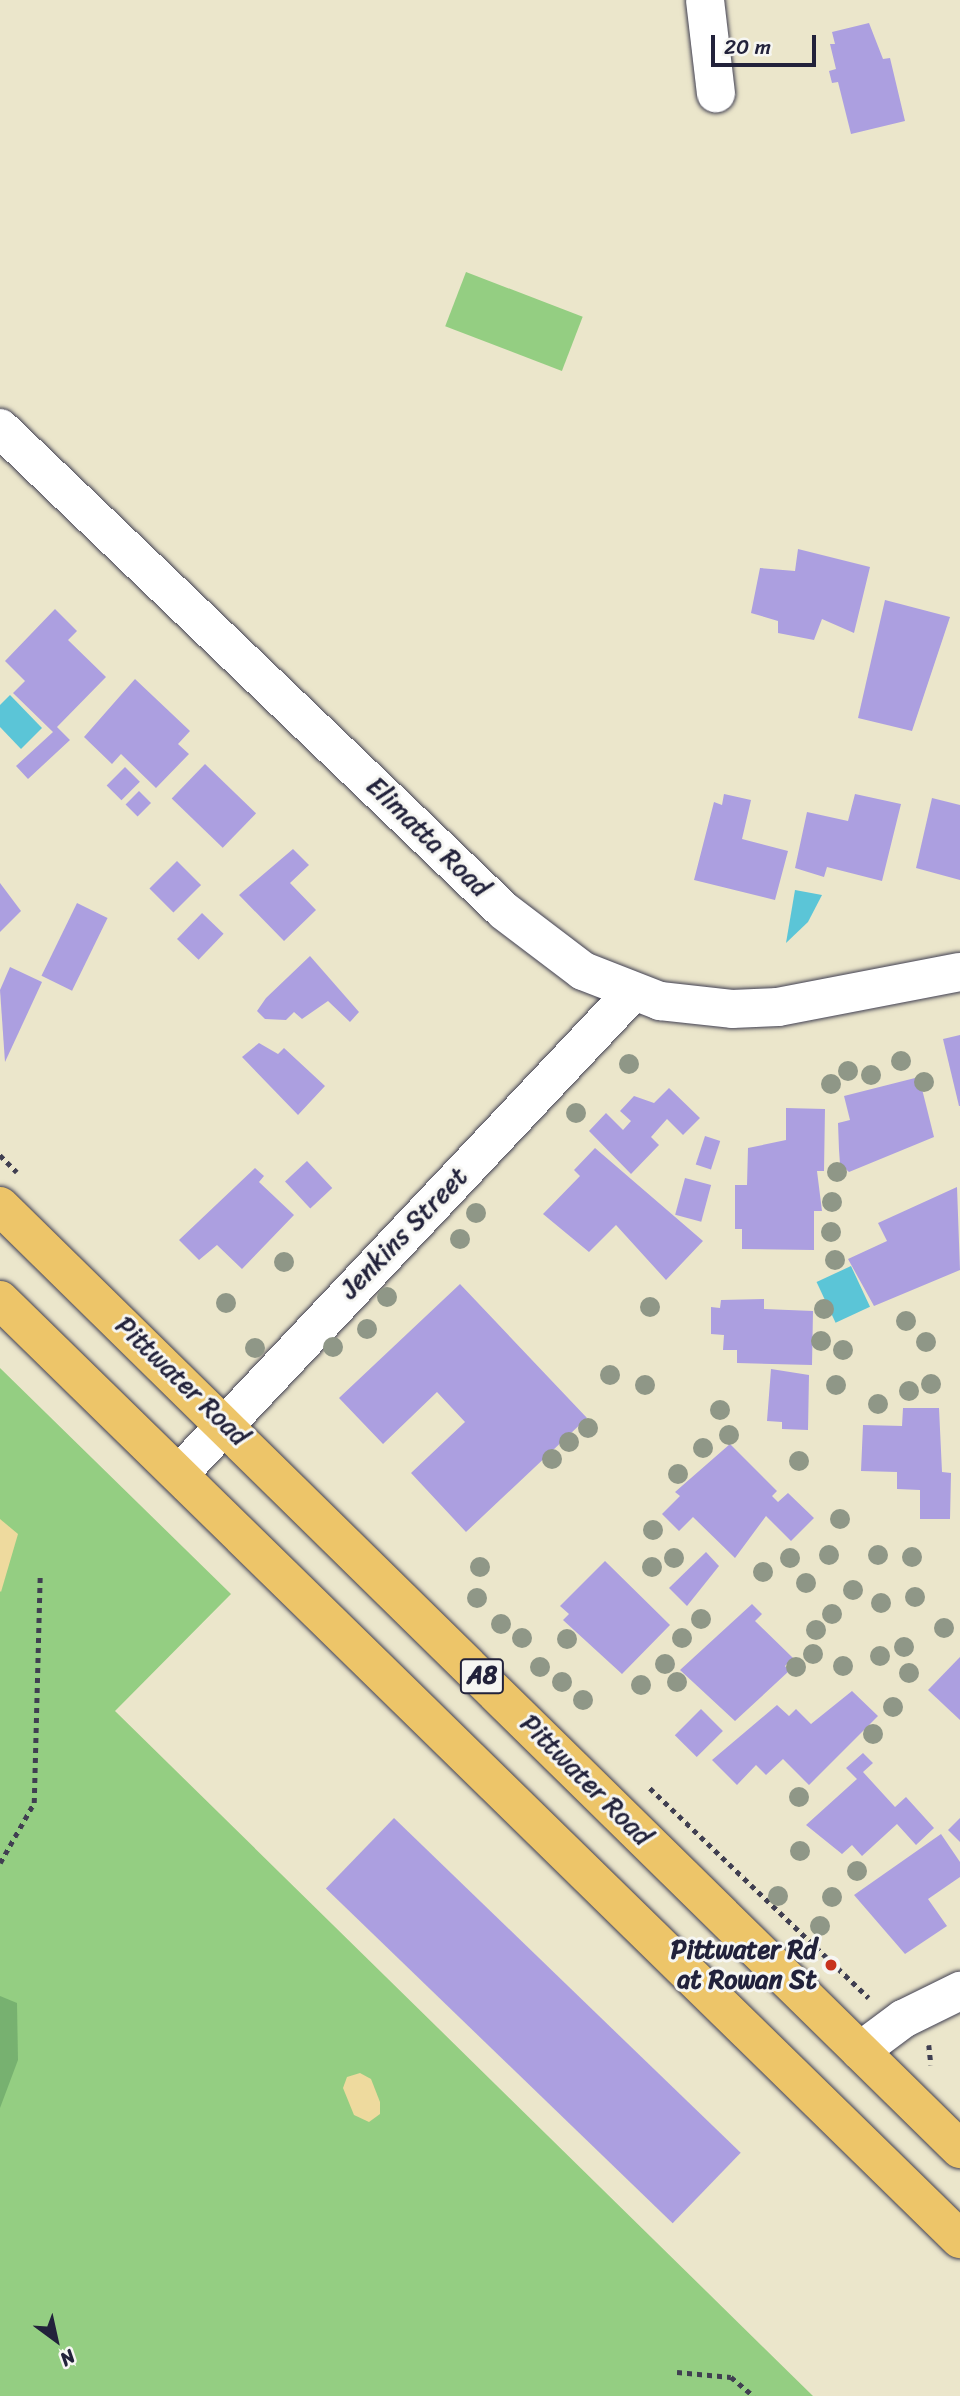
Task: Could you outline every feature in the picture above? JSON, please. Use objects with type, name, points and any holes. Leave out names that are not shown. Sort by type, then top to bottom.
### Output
[{"type":"highway","name":"Pittwater Road","points":[[0,1206],[228,1425],[960,2149]]},
{"type":"highway","name":"A8","points":[[0,1300],[960,2239]]},
{"type":"street","points":[[705,0],[716,93]]},
{"type":"street","name":"Elimatta Road","points":[[0,428],[542,946],[631,994],[696,1006],[778,1007],[960,972]]},
{"type":"street","name":"Jenkins Street","points":[[180,1474],[228,1425],[252,1390],[631,994]]},
{"type":"street","points":[[860,2051],[903,2019],[960,1991]]},
{"type":"path","points":[[0,1863],[34,1803],[40,1575]]},
{"type":"path","points":[[677,2372],[731,2377],[754,2396]]},
{"type":"green space","points":[[466,272],[583,317],[562,371],[445,326]]},
{"type":"green space","points":[[0,1368],[231,1594],[115,1711],[813,2396],[0,2396]]},
{"type":"green space","points":[[0,1996],[17,2003],[18,2060],[0,2108]]},
{"type":"sand","points":[[0,1519],[18,1534],[1,1592],[0,1591]]},
{"type":"sand","points":[[360,2073],[371,2079],[380,2102],[380,2114],[369,2122],[354,2115],[343,2088],[347,2077]]},
{"type":"water","points":[[10,695],[42,728],[21,749],[0,727],[0,705]]},
{"type":"water","points":[[795,890],[822,895],[808,922],[786,943]]},
{"type":"water","points":[[851,1266],[870,1307],[836,1323],[817,1282]]},
{"type":"building","points":[[869,23],[883,59],[890,58],[905,121],[851,134],[838,82],[832,83],[829,71],[836,69],[830,44],[835,44],[832,32]]},
{"type":"building","points":[[798,549],[870,567],[854,633],[822,619],[814,640],[778,633],[778,621],[751,613],[760,568],[795,571]]},
{"type":"building","points":[[885,600],[950,617],[912,731],[858,718]]},
{"type":"building","points":[[55,609],[77,631],[68,640],[106,677],[57,727],[70,740],[28,779],[16,766],[53,732],[13,693],[25,681],[5,661]]},
{"type":"building","points":[[135,679],[190,731],[178,744],[189,754],[156,788],[121,754],[112,764],[84,737]]},
{"type":"building","points":[[205,764],[256,813],[223,848],[172,799]]},
{"type":"building","points":[[125,767],[140,782],[121,800],[107,785]]},
{"type":"building","points":[[139,791],[151,803],[138,816],[126,804]]},
{"type":"building","points":[[724,794],[751,800],[742,839],[788,851],[775,900],[694,880],[714,802],[722,805]]},
{"type":"building","points":[[855,794],[901,804],[882,881],[827,867],[824,877],[795,868],[807,812],[848,821]]},
{"type":"building","points":[[932,798],[960,805],[960,880],[916,868]]},
{"type":"building","points":[[293,849],[309,865],[290,883],[316,910],[284,941],[239,895]]},
{"type":"building","points":[[177,861],[201,885],[173,913],[149,889]]},
{"type":"building","points":[[0,883],[21,911],[0,932]]},
{"type":"building","points":[[77,903],[108,918],[72,991],[41,976]]},
{"type":"building","points":[[202,913],[224,934],[199,960],[177,939]]},
{"type":"building","points":[[310,956],[359,1012],[350,1022],[328,1001],[302,1019],[294,1012],[286,1020],[265,1019],[257,1011],[266,998]]},
{"type":"building","points":[[10,967],[42,982],[5,1062],[0,990]]},
{"type":"building","points":[[960,1035],[960,1106],[959,1106],[943,1039]]},
{"type":"building","points":[[259,1043],[278,1054],[284,1048],[325,1086],[298,1115],[242,1057]]},
{"type":"building","points":[[919,1077],[934,1137],[849,1172],[840,1164],[839,1150],[838,1123],[850,1120],[844,1096]]},
{"type":"building","points":[[669,1088],[700,1118],[683,1135],[667,1119],[651,1137],[659,1145],[631,1174],[589,1131],[606,1113],[623,1130],[631,1121],[620,1111],[634,1096],[654,1103]]},
{"type":"building","points":[[786,1108],[825,1109],[824,1171],[817,1171],[822,1211],[814,1211],[814,1250],[742,1249],[742,1229],[735,1229],[735,1185],[747,1185],[748,1148],[786,1140]]},
{"type":"building","points":[[705,1136],[720,1141],[711,1169],[696,1165]]},
{"type":"building","points":[[595,1148],[703,1241],[666,1280],[616,1225],[589,1252],[543,1214],[580,1176],[574,1170]]},
{"type":"building","points":[[307,1161],[332,1188],[310,1209],[285,1181]]},
{"type":"building","points":[[255,1168],[264,1176],[259,1182],[294,1215],[242,1269],[217,1245],[199,1260],[179,1240]]},
{"type":"building","points":[[685,1178],[711,1185],[701,1222],[675,1215]]},
{"type":"building","points":[[957,1187],[960,1270],[874,1306],[848,1259],[887,1241],[878,1223]]},
{"type":"building","points":[[460,1284],[587,1418],[466,1532],[411,1473],[465,1422],[437,1392],[383,1444],[339,1398]]},
{"type":"building","points":[[764,1299],[764,1309],[813,1311],[812,1365],[737,1363],[737,1350],[723,1350],[724,1335],[711,1334],[711,1307],[720,1308],[721,1300]]},
{"type":"building","points":[[771,1369],[809,1375],[808,1430],[782,1429],[782,1422],[767,1421]]},
{"type":"building","points":[[903,1408],[939,1408],[942,1472],[951,1473],[950,1519],[920,1519],[920,1490],[897,1489],[897,1472],[861,1471],[863,1425],[902,1426]]},
{"type":"building","points":[[730,1444],[777,1491],[772,1496],[778,1502],[788,1493],[814,1518],[791,1541],[766,1516],[735,1558],[693,1517],[679,1531],[662,1514],[680,1496],[675,1492]]},
{"type":"building","points":[[706,1552],[719,1566],[687,1606],[669,1588]]},
{"type":"building","points":[[605,1561],[670,1625],[622,1674],[563,1620],[569,1614],[560,1606]]},
{"type":"building","points":[[752,1604],[762,1614],[755,1621],[793,1658],[785,1666],[789,1671],[735,1721],[680,1670]]},
{"type":"building","points":[[960,1657],[960,1720],[928,1690]]},
{"type":"building","points":[[852,1691],[878,1716],[809,1785],[783,1759],[766,1775],[756,1765],[737,1785],[712,1760],[777,1705],[789,1716],[796,1709],[811,1724]]},
{"type":"building","points":[[701,1709],[723,1731],[697,1757],[675,1735]]},
{"type":"building","points":[[863,1753],[873,1763],[863,1772],[895,1807],[906,1797],[934,1828],[916,1845],[897,1824],[862,1856],[852,1845],[842,1854],[806,1825],[857,1779],[846,1768]]},
{"type":"building","points":[[394,1818],[741,2153],[673,2223],[326,1888]]},
{"type":"building","points":[[960,1818],[960,1842],[948,1830]]},
{"type":"building","points":[[941,1834],[960,1862],[960,1877],[928,1899],[947,1926],[905,1954],[854,1895]]},
{"type":"place","name":"Pittwater Rd at Rowan St","points":[[831,1965]]}]
